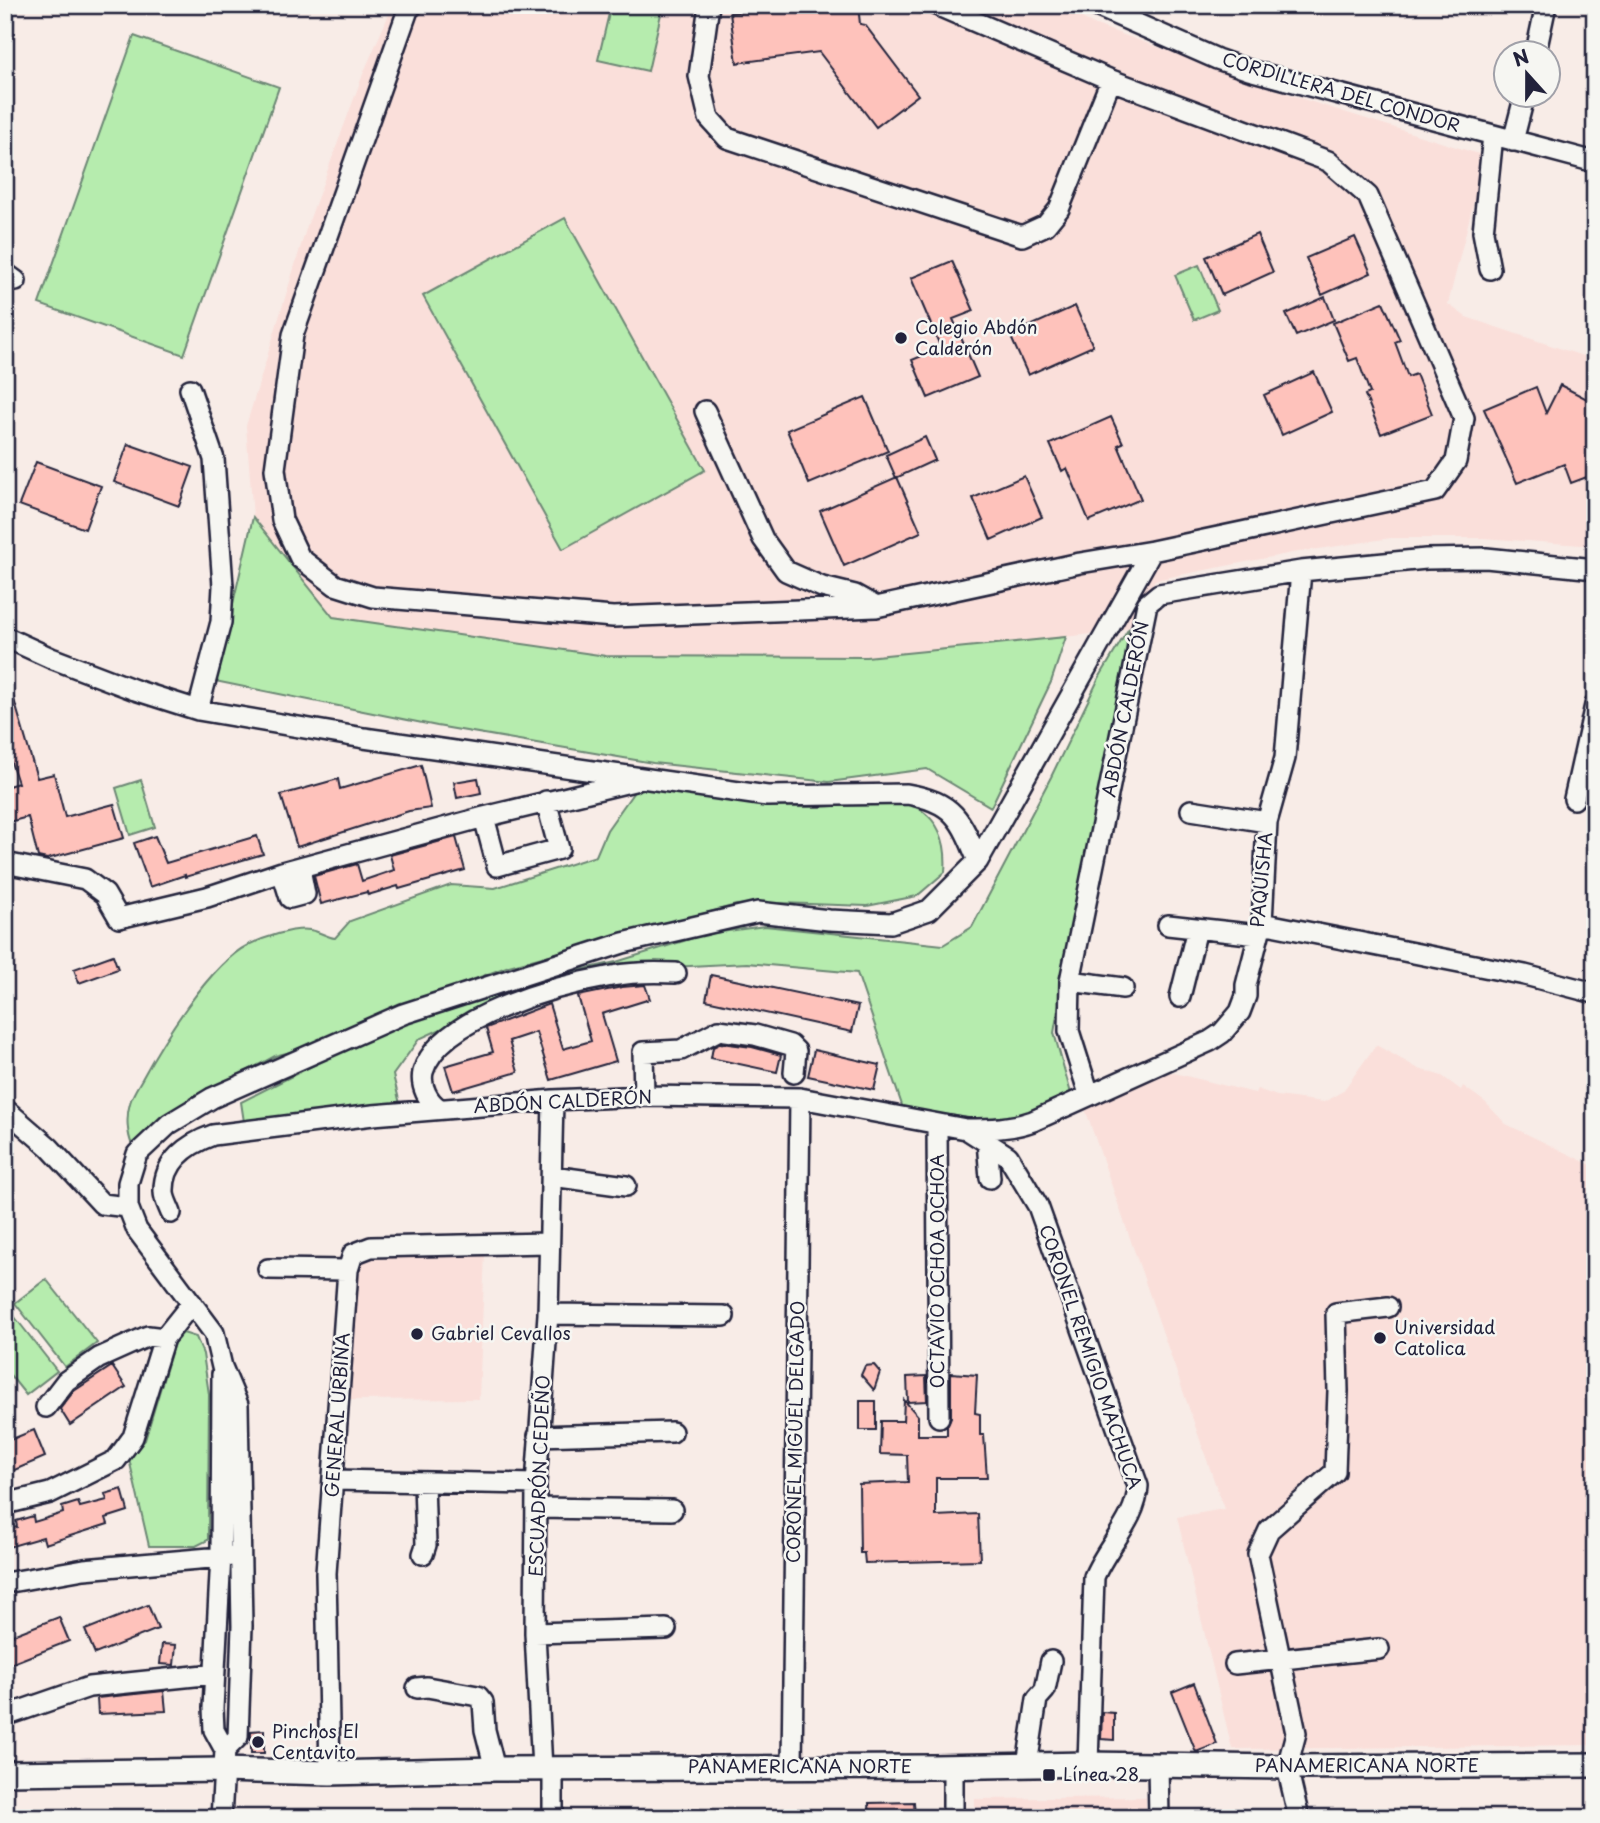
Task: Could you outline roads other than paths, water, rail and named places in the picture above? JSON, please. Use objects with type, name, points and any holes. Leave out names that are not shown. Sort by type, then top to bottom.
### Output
[{"type":"main road","name":"PANAMERICANA NORTE","points":[[5,1773],[224,1760],[330,1773],[1088,1764],[1287,1767],[1595,1765]]},
{"type":"street","points":[[413,5],[408,10],[293,335],[275,469],[282,520],[300,558],[335,585],[373,597],[613,617],[876,607],[1436,491],[1456,461],[1464,418],[1368,196],[1328,161],[1111,80],[936,5]]},
{"type":"street","points":[[709,5],[699,76],[709,118],[727,138],[1022,236],[1046,225],[1059,209],[1111,80]]},
{"type":"street","name":"CORDILLERA DEL CONDOR","points":[[1094,5],[1233,65],[1595,163]]},
{"type":"street","points":[[1539,38],[1546,5]]},
{"type":"street","points":[[1513,141],[1521,108]]},
{"type":"street","points":[[1490,269],[1483,232],[1493,135]]},
{"type":"street","points":[[191,388],[214,459],[223,586],[220,622],[198,710]]},
{"type":"street","points":[[705,411],[762,539],[786,571],[822,587],[855,595],[876,607]]},
{"type":"street","points":[[224,1760],[239,1737],[242,1636],[238,1405],[222,1367],[214,1333],[137,1230],[128,1208],[128,1183],[137,1154],[170,1124],[212,1098],[403,1014],[623,943],[758,912],[829,920],[891,923],[929,909],[978,862],[1152,551]]},
{"type":"street","name":"ABDÓN CALDERÓN","points":[[1089,1094],[1069,1031],[1070,981],[1147,604],[1159,594],[1301,571],[1426,559],[1472,558],[1595,569]]},
{"type":"street","name":"PAQUISHA","points":[[966,1129],[1018,1126],[1197,1048],[1222,1033],[1240,1012],[1260,929],[1266,822],[1285,758],[1301,571]]},
{"type":"street","points":[[5,638],[135,690],[198,710],[364,738],[767,796],[907,794],[929,798],[940,802],[954,814],[967,832],[978,862]]},
{"type":"street","points":[[1574,799],[1595,705]]},
{"type":"street","points":[[5,863],[85,879],[105,894],[119,918],[207,897],[291,870],[484,817],[649,778]]},
{"type":"street","points":[[484,817],[497,866],[559,849],[546,801]]},
{"type":"street","points":[[1191,810],[1266,822]]},
{"type":"street","points":[[1168,925],[1197,929],[1260,929],[1525,975],[1594,993]]},
{"type":"street","points":[[1181,997],[1197,929]]},
{"type":"street","points":[[440,1109],[426,1094],[422,1077],[427,1059],[463,1027],[508,1005],[582,983],[641,972],[676,972]]},
{"type":"street","points":[[1070,981],[1123,988]]},
{"type":"street","points":[[644,1096],[643,1052],[681,1050],[719,1030],[755,1035],[790,1045],[796,1051],[794,1073]]},
{"type":"street","name":"ABDÓN CALDERÓN","points":[[171,1213],[164,1193],[173,1160],[194,1142],[213,1135],[440,1109],[553,1100],[644,1096],[800,1098],[966,1129],[1008,1157]]},
{"type":"street","name":"CORONEL MIGUEL DELGADO","points":[[792,1766],[800,1098]]},
{"type":"street","name":"ESCUADRÓN CEDEÑO","points":[[553,1100],[548,1314],[536,1484],[535,1633],[553,1818]]},
{"type":"street","points":[[5,1109],[49,1147],[102,1204],[128,1208]]},
{"type":"street","name":"OCTAVIO OCHOA OCHOA","points":[[937,1125],[939,1417]]},
{"type":"street","points":[[987,1141],[989,1178]]},
{"type":"street","name":"CORONEL REMIGIO MACHUCA","points":[[1008,1157],[1038,1206],[1138,1486],[1135,1507],[1100,1562],[1094,1577],[1088,1764]]},
{"type":"street","points":[[552,1176],[626,1186]]},
{"type":"street","points":[[268,1269],[348,1270],[353,1255],[370,1247],[548,1243]]},
{"type":"street","name":"GENERAL URBINA","points":[[330,1773],[326,1573],[348,1270]]},
{"type":"street","points":[[5,1504],[50,1493],[116,1460],[133,1437],[164,1338],[192,1303]]},
{"type":"street","points":[[1299,1818],[1287,1767],[1297,1733],[1258,1554],[1269,1530],[1335,1472],[1338,1391],[1336,1313],[1388,1307]]},
{"type":"street","points":[[548,1314],[724,1316]]},
{"type":"street","points":[[46,1407],[66,1381],[99,1358],[148,1336],[164,1338]]},
{"type":"street","points":[[220,1818],[224,1760],[214,1730],[214,1674],[221,1555],[222,1367]]},
{"type":"street","points":[[538,1436],[672,1432]]},
{"type":"street","points":[[334,1480],[536,1484]]},
{"type":"street","points":[[423,1554],[426,1545],[424,1482]]},
{"type":"street","points":[[537,1508],[672,1510]]},
{"type":"street","points":[[5,1583],[84,1569],[221,1555],[241,1556]]},
{"type":"street","points":[[535,1633],[666,1629]]},
{"type":"street","points":[[216,1634],[242,1636]]},
{"type":"street","points":[[1235,1664],[1379,1649]]},
{"type":"street","points":[[1027,1765],[1037,1699],[1045,1690],[1051,1661]]},
{"type":"street","points":[[5,1716],[89,1687],[214,1674]]},
{"type":"street","points":[[417,1688],[427,1687],[478,1696],[483,1702],[485,1730],[495,1769]]},
{"type":"street","points":[[1158,1764],[1159,1818]]},
{"type":"street","points":[[953,1767],[953,1818]]},
{"type":"place","name":"Colegio Abdón Calderón","points":[[901,338]]},
{"type":"place","name":"Gabriel Cevallos","points":[[417,1334]]},
{"type":"place","name":"Universidad Catolica","points":[[1380,1338]]},
{"type":"place","name":"Pinchos El Centavito","points":[[258,1742]]},
{"type":"place","name":"Línea 28","points":[[1049,1775]]}]
